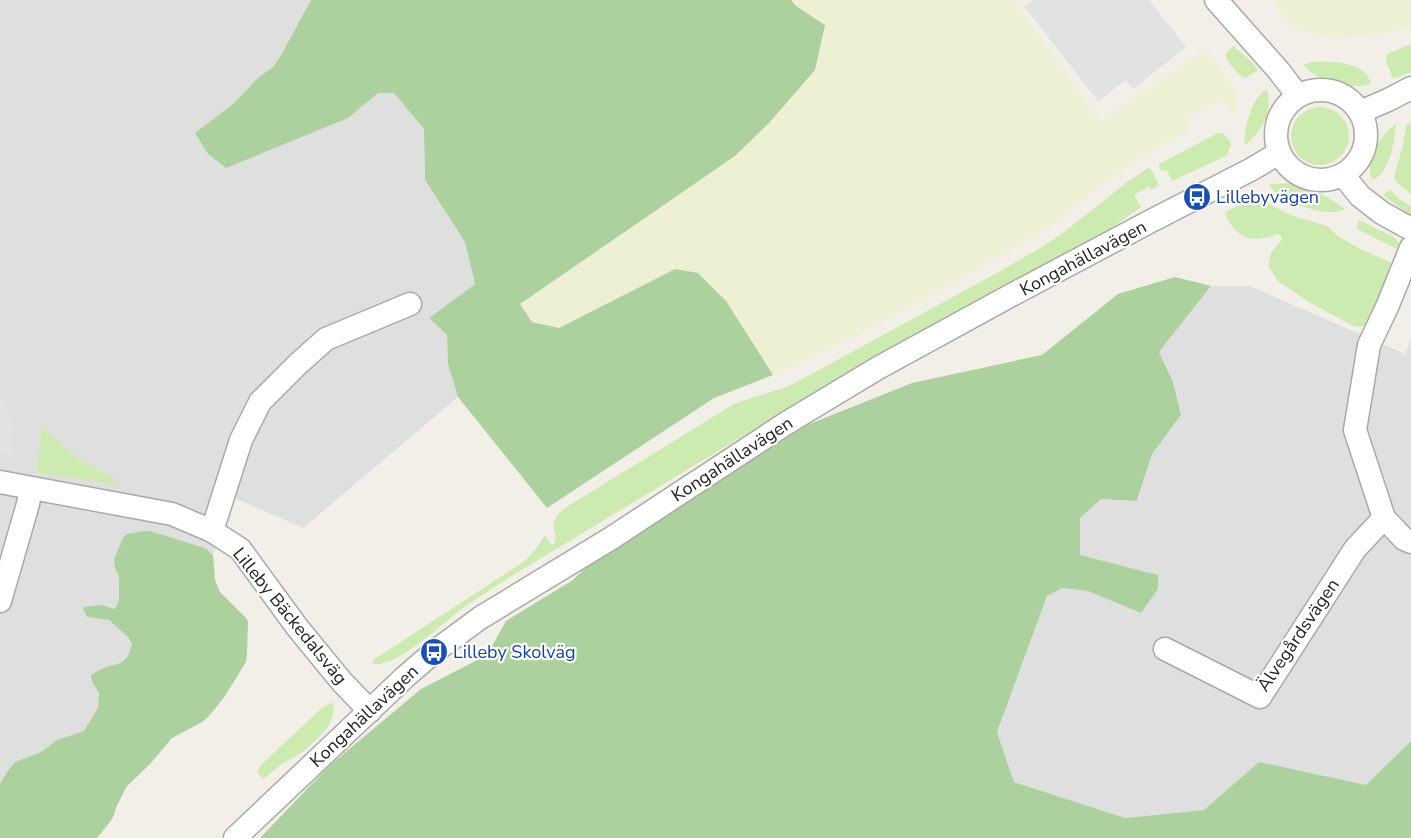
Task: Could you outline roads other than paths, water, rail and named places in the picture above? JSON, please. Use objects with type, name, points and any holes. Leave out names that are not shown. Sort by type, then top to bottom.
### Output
[{"type":"street","points":[[1216,0],[1279,71],[1298,96]]},
{"type":"street","points":[[1360,112],[1411,88]]},
{"type":"street","points":[[1321,90],[1332,92],[1343,96],[1353,103],[1360,112],[1366,129],[1365,147],[1356,163],[1343,175],[1327,180],[1312,180],[1301,176],[1284,163],[1276,143],[1278,121],[1286,107],[1298,96],[1321,90]]},
{"type":"street","name":"Kongahällavägen","points":[[234,838],[405,677],[434,652],[480,618],[610,539],[785,424],[895,359],[1019,291],[1279,154]]},
{"type":"street","points":[[1343,175],[1360,196],[1382,214],[1411,229]]},
{"type":"street","points":[[1411,248],[1369,346],[1355,430],[1384,518],[1404,539],[1411,542]]},
{"type":"street","points":[[212,531],[241,440],[260,402],[298,364],[326,340],[410,304]]},
{"type":"street","name":"Lilleby Bäckedalsväg","points":[[0,482],[172,514],[212,531],[240,549],[297,627],[342,682],[370,711]]},
{"type":"street","points":[[0,601],[31,488]]},
{"type":"street","name":"Älvegårdsvägen","points":[[1166,648],[1260,697],[1355,549],[1384,518]]},
{"type":"place","name":"Lillebyvägen","points":[[1197,197]]},
{"type":"place","name":"Lilleby Skolväg","points":[[434,652]]}]
